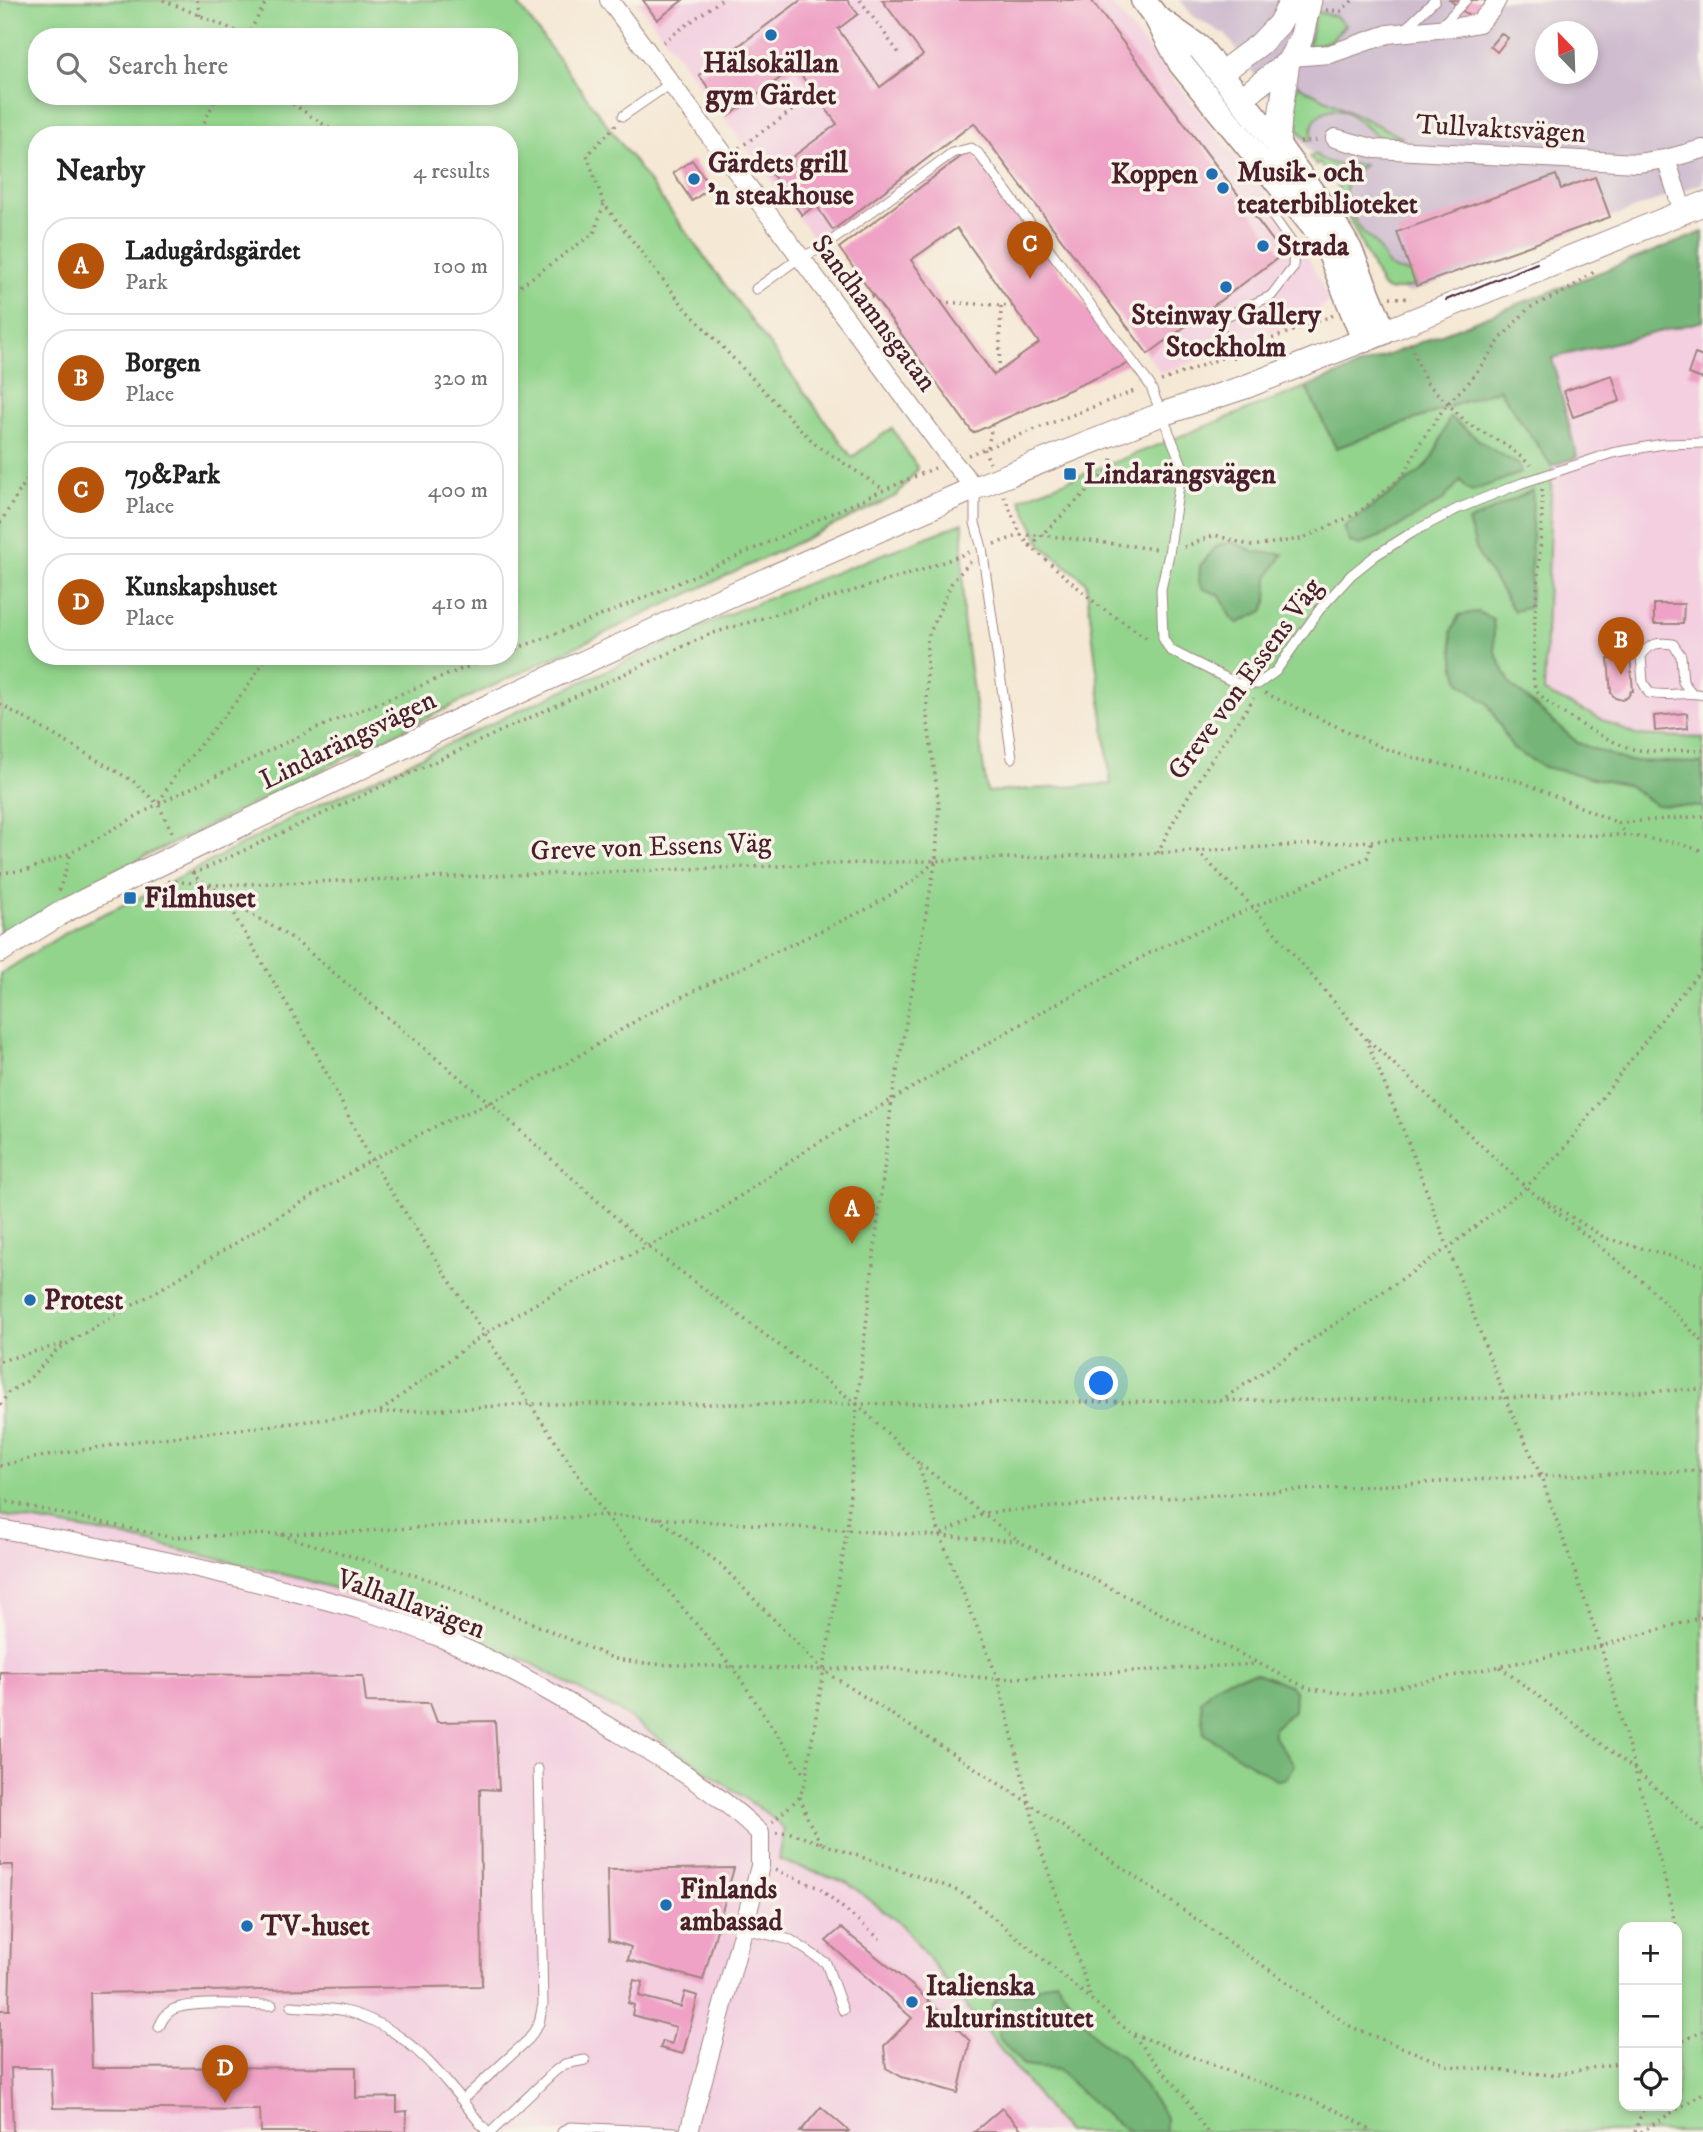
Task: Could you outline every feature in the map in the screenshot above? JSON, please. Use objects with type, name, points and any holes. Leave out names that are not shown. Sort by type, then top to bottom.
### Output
[{"type":"main road","points":[[1149,8],[1181,64],[1211,80],[1232,105],[1285,191],[1317,231],[1374,336]]},
{"type":"main road","points":[[1232,105],[1287,144],[1350,250],[1374,336]]},
{"type":"street","name":"Sandhamnsgatan","points":[[609,0],[799,258],[975,488]]},
{"type":"street","points":[[1211,80],[1260,44],[1279,24],[1292,0]]},
{"type":"street","points":[[1287,144],[1283,95],[1290,59],[1301,38],[1310,0]]},
{"type":"street","points":[[1232,105],[1290,59],[1330,54],[1388,34],[1479,23],[1497,0]]},
{"type":"street","name":"Tullvaktsvägen","points":[[1335,138],[1376,149],[1637,163],[1666,159],[1703,149]]},
{"type":"street","points":[[1666,159],[1693,208]]},
{"type":"street","name":"Lindarängsvägen","points":[[0,951],[66,910],[153,866],[520,691],[722,599],[975,488],[1162,414],[1245,387],[1693,208]]},
{"type":"street","name":"Valhallavägen","points":[[0,1529],[105,1546],[232,1575],[345,1605],[442,1638],[530,1679],[645,1749],[738,1812],[760,1833]]},
{"type":"street","points":[[689,2132],[760,1866],[760,1833]]},
{"type":"lane","points":[[1402,33],[1435,0]]},
{"type":"lane","points":[[1438,29],[1466,0]]},
{"type":"lane","points":[[623,116],[671,83]]},
{"type":"lane","points":[[755,289],[799,258],[822,248],[952,153],[971,148],[978,153],[1145,377],[1182,465],[1170,550],[1161,589],[1163,638],[1170,650]]},
{"type":"lane","points":[[1222,318],[1271,296],[1293,268],[1294,246],[1268,208],[1285,191]]},
{"type":"lane","name":"Greve von Essens Väg","points":[[1170,650],[1236,684],[1258,684],[1276,671],[1320,609],[1351,575],[1376,555],[1457,509],[1522,483],[1612,453],[1663,444],[1703,443]]},
{"type":"lane","points":[[975,488],[975,523],[982,548],[1012,758]]},
{"type":"lane","points":[[1691,692],[1683,682],[1681,656],[1673,644],[1662,643],[1647,647],[1641,656],[1643,682],[1649,693],[1661,696],[1691,692],[1703,695]]},
{"type":"lane","points":[[461,2101],[529,2039],[539,2023],[543,2004],[538,1769]]},
{"type":"lane","points":[[744,1928],[791,1940],[826,1963],[843,2010]]},
{"type":"lane","points":[[159,2027],[163,2017],[186,2006],[272,2005]]},
{"type":"lane","points":[[291,2006],[345,2011],[382,2025],[410,2044],[434,2067],[489,2132],[555,2071],[565,2064],[584,2060]]},
{"type":"lane","points":[[562,2132],[570,2127],[675,2132]]},
{"type":"path","points":[[163,0],[229,28]]},
{"type":"path","points":[[197,0],[200,16]]},
{"type":"path","points":[[252,28],[267,0]]},
{"type":"path","points":[[649,52],[720,0]]},
{"type":"path","points":[[860,0],[901,56]]},
{"type":"path","points":[[726,158],[807,100]]},
{"type":"path","points":[[202,126],[213,105]]},
{"type":"path","points":[[294,105],[325,126]]},
{"type":"path","points":[[623,116],[587,155],[604,204],[685,308],[815,444],[883,489]]},
{"type":"path","points":[[1287,144],[1335,138]]},
{"type":"path","points":[[518,288],[594,233],[604,204]]},
{"type":"path","points":[[193,874],[710,634],[919,571],[1021,535],[1170,550],[1215,535],[1252,546],[1301,539],[1358,513],[1403,476],[1422,440],[1447,404],[1470,381],[1502,337],[1529,308],[1566,291],[1607,264]]},
{"type":"path","points":[[858,295],[874,297]]},
{"type":"path","points":[[941,302],[1013,306]]},
{"type":"path","points":[[999,371],[1001,306]]},
{"type":"path","points":[[1225,332],[1235,363]]},
{"type":"path","points":[[1410,344],[1426,383],[1467,422],[1507,446],[1536,469],[1542,478],[1534,619],[1535,687],[1546,702],[1557,709],[1599,734],[1633,748],[1703,750]]},
{"type":"path","points":[[988,447],[992,425]]},
{"type":"path","points":[[1030,546],[1107,472],[1113,457]]},
{"type":"path","points":[[518,648],[580,625],[925,472]]},
{"type":"path","points":[[0,523],[28,478]]},
{"type":"path","points":[[1006,500],[1021,535],[1030,546],[1099,606],[1149,640],[1170,650]]},
{"type":"path","points":[[760,1833],[800,1797],[806,1777],[847,1530],[857,1404],[892,1098],[936,859],[939,805],[927,717],[927,639],[952,582],[982,548]]},
{"type":"path","points":[[158,804],[176,774],[246,689],[261,665]]},
{"type":"path","points":[[0,873],[28,870],[71,853],[158,804],[312,730],[472,665]]},
{"type":"path","name":"Greve von Essens Väg","points":[[1158,853],[1194,787],[1259,691],[1382,748],[1422,760],[1522,782],[1618,823]]},
{"type":"path","points":[[0,704],[132,781],[158,804],[175,839]]},
{"type":"path","points":[[1626,835],[1618,823],[1703,816]]},
{"type":"path","name":"Greve von Essens Väg","points":[[153,866],[162,879],[207,885],[1158,853],[1474,836],[1626,835],[1703,851]]},
{"type":"path","points":[[378,1413],[484,1334],[566,1286],[714,1214],[811,1147],[892,1098],[1159,948],[1367,858],[1372,841]]},
{"type":"path","points":[[1197,851],[1253,907],[1366,1039],[1526,1187],[1647,1285],[1703,1342]]},
{"type":"path","points":[[58,894],[71,853]]},
{"type":"path","points":[[0,1405],[9,1392],[27,1381],[56,1351],[71,1341],[155,1293],[371,1160],[442,1123],[491,1103],[567,1063],[647,1014],[867,909],[915,880],[936,859]]},
{"type":"path","points":[[187,864],[193,874],[207,885],[227,895],[238,922],[315,1051],[371,1160],[605,1515],[733,1668],[806,1777]]},
{"type":"path","points":[[229,901],[292,938],[491,1103],[647,1247],[857,1404],[919,1463],[1018,1541],[1309,1689],[1357,1695],[1601,1646],[1703,1617]]},
{"type":"path","points":[[1220,1401],[1448,1248],[1526,1187],[1562,1151],[1676,999],[1703,968]]},
{"type":"path","points":[[1366,1039],[1504,1398],[1541,1476],[1601,1646],[1674,1922]]},
{"type":"path","points":[[1526,1187],[1605,1238],[1703,1265]]},
{"type":"path","points":[[0,1361],[71,1341]]},
{"type":"path","points":[[0,1466],[138,1441],[378,1413],[530,1404],[1504,1398],[1703,1389]]},
{"type":"path","points":[[919,1463],[940,1535],[998,1679],[1041,1847],[1091,1998]]},
{"type":"path","points":[[940,1535],[983,1513],[1147,1499],[1541,1476],[1703,1471]]},
{"type":"path","points":[[0,1500],[169,1537],[352,1532],[605,1515],[1018,1541]]},
{"type":"path","points":[[657,1518],[719,1563],[823,1670],[1029,1802],[1353,2028],[1449,2066],[1552,2076],[1619,2063]]},
{"type":"path","points":[[277,1534],[437,1582],[615,1659],[733,1668],[823,1670],[874,1667],[998,1679],[1258,1664]]},
{"type":"path","points":[[1499,1667],[1633,1768],[1703,1830]]},
{"type":"path","points":[[800,1797],[809,1822],[822,1844]]},
{"type":"path","points":[[760,1833],[788,1832],[952,1888],[970,1898],[1132,2034],[1184,2096],[1207,2132]]},
{"type":"path","points":[[760,1866],[819,1888],[880,1940]]},
{"type":"path","points":[[1682,2042],[1703,2031]]},
{"type":"path","points":[[1132,2034],[1325,2104],[1354,2118],[1373,2132]]},
{"type":"path","points":[[1640,2132],[1703,2093]]},
{"type":"path","points":[[1635,2132],[1642,2111]]},
{"type":"shaded area","points":[[636,0],[1108,0],[1294,229],[1329,300],[1310,319],[1161,373],[975,128],[822,241],[813,237]]},
{"type":"shaded area","points":[[1180,0],[1703,0],[1703,183],[1409,293],[1384,284],[1338,190],[1226,35],[1193,16]]},
{"type":"shaded area","points":[[1703,321],[1703,738],[1635,735],[1544,692],[1552,466],[1577,457],[1552,358]]},
{"type":"shaded area","points":[[0,1515],[117,1535],[302,1579],[418,1613],[533,1664],[622,1713],[769,1815],[784,1829],[779,1861],[848,1883],[902,1925],[1066,2132],[0,2132]]},
{"type":"green space","points":[[0,0],[515,0],[852,457],[892,428],[918,469],[896,496],[486,689],[90,884],[0,937]]},
{"type":"green space","points":[[1316,12],[1335,16],[1345,25],[1330,41],[1308,47]]},
{"type":"green space","points":[[1298,84],[1403,138],[1381,137],[1347,112],[1332,109],[1317,117],[1312,127],[1312,140],[1308,140],[1292,123],[1294,96]]},
{"type":"green space","points":[[1315,154],[1333,164],[1364,165],[1347,178],[1347,199],[1354,219],[1374,242],[1386,263],[1395,270],[1411,272],[1416,286],[1390,291],[1382,287],[1336,191],[1339,187],[1319,163],[1316,166],[1310,157]]},
{"type":"green space","points":[[1703,232],[1703,321],[1552,358],[1577,457],[1552,466],[1499,389],[1336,448],[1306,387]]},
{"type":"green space","points":[[1306,387],[1336,448],[1499,389],[1552,466],[1544,692],[1635,735],[1703,738],[1703,2132],[1066,2132],[902,1925],[848,1883],[779,1860],[784,1829],[769,1815],[622,1713],[533,1664],[418,1613],[302,1579],[117,1535],[0,1515],[0,974],[75,927],[152,892],[298,815],[514,713],[736,611],[963,523],[963,619],[987,792],[1111,784],[1086,582],[1042,546],[1020,499]]},
{"type":"green space","points":[[1450,417],[1488,447],[1519,465],[1521,473],[1472,491],[1465,487],[1461,480],[1443,500],[1384,535],[1359,545],[1350,542],[1344,527],[1420,472],[1432,459]]},
{"type":"green space","points":[[1533,490],[1530,607],[1514,611],[1478,554],[1468,522]]},
{"type":"green space","points":[[1232,542],[1256,552],[1283,554],[1268,577],[1267,603],[1263,611],[1238,623],[1231,618],[1220,595],[1203,589],[1199,582],[1200,566],[1218,545]]},
{"type":"green space","points":[[1478,612],[1493,619],[1495,652],[1511,685],[1578,743],[1627,761],[1703,763],[1703,807],[1656,805],[1629,786],[1544,767],[1513,749],[1488,704],[1461,683],[1455,667],[1451,632],[1459,615]]},
{"type":"green space","points":[[1256,1673],[1289,1685],[1295,1692],[1294,1710],[1274,1728],[1274,1736],[1294,1765],[1285,1779],[1276,1780],[1204,1734],[1201,1701],[1207,1693],[1225,1680]]},
{"type":"green space","points":[[1056,1980],[1096,2038],[1124,2058],[1166,2117],[1166,2132],[1131,2132],[1109,2118],[1058,2070],[1024,2066],[1000,2039],[992,2004],[1004,1992],[1023,1993]]},
{"type":"building","points":[[643,0],[683,0],[657,20]]},
{"type":"building","points":[[801,0],[847,0],[858,14],[838,29],[880,87],[923,55],[882,0],[1091,0],[1283,254],[1148,354],[974,123],[833,230],[816,205],[802,215],[771,173],[837,124],[795,67],[729,116],[699,75]]},
{"type":"building","points":[[1450,0],[1484,0],[1490,5],[1476,22]]},
{"type":"building","points":[[1501,33],[1508,38],[1497,52],[1490,46]]},
{"type":"building","points":[[970,150],[1129,363],[973,433],[839,248]],"holes":[[[957,228],[1039,343],[994,375],[911,260]]]},
{"type":"building","points":[[692,160],[711,187],[692,201],[673,173]]},
{"type":"building","points":[[1556,175],[1561,189],[1595,177],[1610,217],[1416,286],[1397,232]]},
{"type":"building","points":[[1695,354],[1703,357],[1703,379],[1688,374]]},
{"type":"building","points":[[1612,375],[1620,401],[1573,417],[1564,391]]},
{"type":"building","points":[[1654,604],[1684,604],[1683,624],[1654,624]]},
{"type":"building","points":[[1619,650],[1630,657],[1633,691],[1622,700],[1611,693],[1608,659]]},
{"type":"building","points":[[1687,713],[1688,728],[1655,731],[1654,716]]},
{"type":"building","name":"TV-huset","points":[[0,1672],[363,1676],[366,1702],[430,1703],[437,1722],[495,1721],[499,1790],[480,1789],[482,1986],[90,1993],[92,2068],[356,2067],[356,2098],[397,2097],[397,2112],[407,2111],[406,2132],[261,2132],[260,2110],[53,2108],[51,2068],[11,2068],[13,2132],[0,2132],[0,2010],[9,2010],[13,1865],[0,1865]]},
{"type":"building","name":"Finlands ambassad","points":[[734,1868],[703,1980],[628,1960],[631,1947],[609,1940],[607,1870]]},
{"type":"building","name":"Italienska kulturinstitutet","points":[[841,1928],[914,1987],[970,2041],[958,2093],[902,2077],[886,2068],[884,2046],[912,2018],[826,1941]]},
{"type":"building","points":[[634,1980],[643,1982],[639,1996],[681,2007],[685,1992],[698,1996],[683,2054],[660,2048],[663,2041],[672,2044],[676,2027],[632,2015],[634,2005],[628,2003]]},
{"type":"building","points":[[821,2107],[849,2131],[800,2132]]},
{"type":"building","points":[[1002,2108],[1024,2132],[974,2132]]},
{"type":"tram line","points":[[1446,300],[1537,263]]},
{"type":"place","name":"Hälsokällan gym Gärdet","points":[[771,35]]},
{"type":"place","name":"Koppen","points":[[1212,174]]},
{"type":"place","name":"Gärdets grill 'n steakhouse","points":[[694,179]]},
{"type":"place","name":"Musik- och teaterbiblioteket","points":[[1223,188]]},
{"type":"place","name":"Strada","points":[[1263,246]]},
{"type":"place","name":"79&Park","points":[[1030,279]]},
{"type":"place","name":"Steinway Gallery Stockholm","points":[[1226,287]]},
{"type":"place","name":"Lindarängsvägen","points":[[1070,474]]},
{"type":"place","name":"Borgen","points":[[1621,675]]},
{"type":"place","name":"Filmhuset","points":[[130,898]]},
{"type":"place","name":"Ladugårdsgärdet","points":[[852,1244]]},
{"type":"place","name":"Protest","points":[[30,1300]]},
{"type":"place","name":"Finlands ambassad","points":[[666,1905]]},
{"type":"place","name":"TV-huset","points":[[247,1926]]},
{"type":"place","name":"Italienska kulturinstitutet","points":[[912,2002]]},
{"type":"place","name":"Kunskapshuset","points":[[225,2103]]}]
